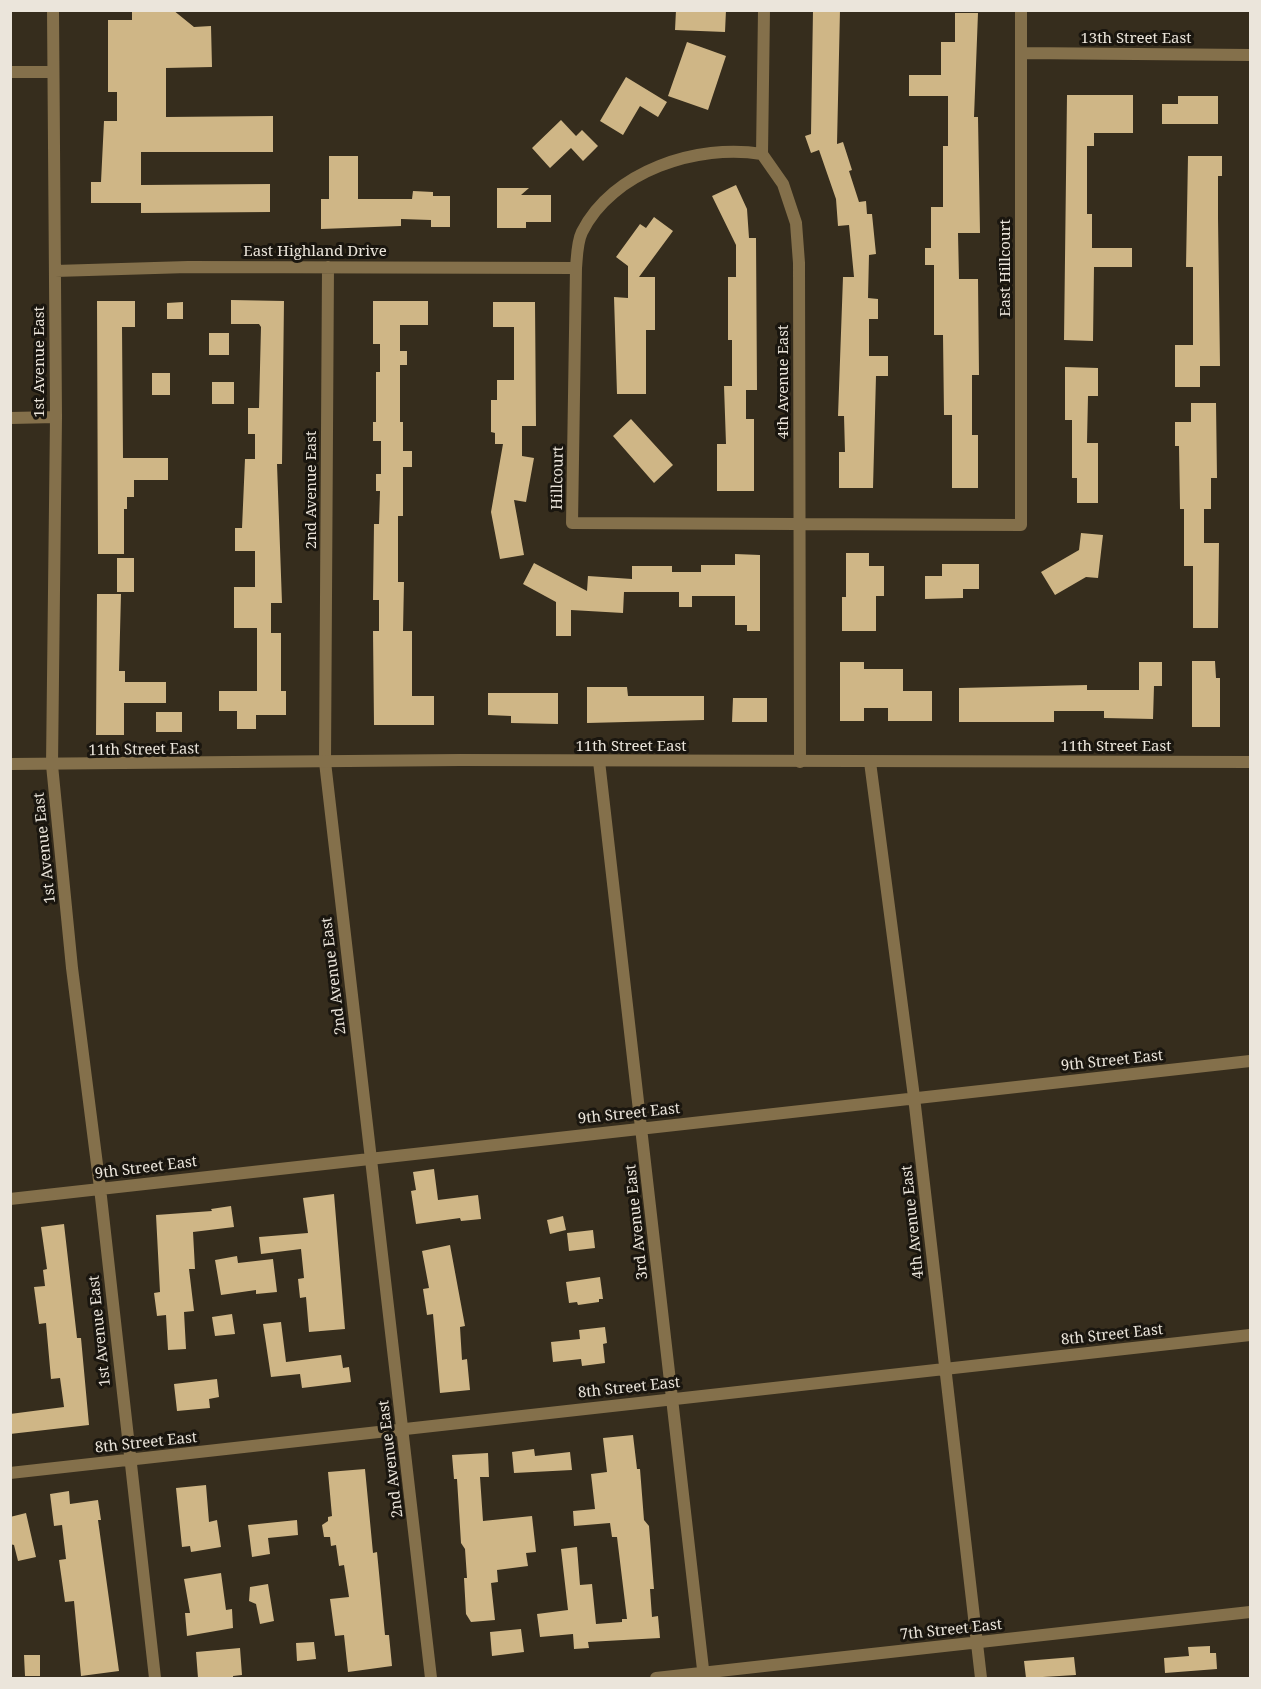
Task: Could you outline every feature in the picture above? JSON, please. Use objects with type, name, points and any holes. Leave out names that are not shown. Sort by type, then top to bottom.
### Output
[{"type":"street","name":"1st Avenue East","points":[[53,10],[56,417],[52,765],[72,968],[100,1188],[155,1678]]},
{"type":"street","points":[[762,154],[764,10]]},
{"type":"street","name":"East Hillcourt","points":[[1021,525],[1022,10]]},
{"type":"street","name":"13th Street East","points":[[1022,53],[1251,55]]},
{"type":"street","points":[[10,72],[53,72]]},
{"type":"street","name":"Hillcourt","points":[[762,154],[741,150],[688,157],[637,175],[601,202],[581,234],[576,268],[572,522],[1021,525]]},
{"type":"street","name":"4th Avenue East","points":[[762,154],[783,184],[796,223],[799,263],[800,762]]},
{"type":"street","name":"East Highland Drive","points":[[55,271],[328,267],[576,268]]},
{"type":"street","name":"2nd Avenue East","points":[[328,267],[325,762],[431,1678]]},
{"type":"street","points":[[10,418],[56,417]]},
{"type":"street","name":"11th Street East","points":[[10,764],[599,761],[1251,762]]},
{"type":"street","name":"3rd Avenue East","points":[[599,761],[704,1676]]},
{"type":"street","name":"4th Avenue East","points":[[870,762],[914,1097],[981,1678]]},
{"type":"street","name":"9th Street East","points":[[10,1199],[371,1157],[1251,1061]]},
{"type":"street","name":"8th Street East","points":[[10,1473],[1251,1335]]},
{"type":"street","name":"7th Street East","points":[[656,1678],[704,1676],[1251,1612]]},
{"type":"building","points":[[132,10],[173,10],[194,27],[211,26],[212,67],[166,68],[166,117],[273,116],[273,152],[141,152],[141,185],[270,184],[270,212],[141,213],[141,203],[91,203],[91,182],[101,182],[104,121],[117,121],[117,92],[108,92],[108,20],[132,20]]},
{"type":"building","points":[[676,10],[726,10],[725,32],[675,30]]},
{"type":"building","points":[[813,10],[840,10],[837,144],[843,142],[859,202],[866,201],[867,214],[872,214],[876,254],[869,255],[868,298],[878,299],[878,319],[869,319],[869,356],[888,356],[888,376],[876,376],[873,488],[839,488],[839,452],[845,452],[844,416],[838,416],[843,277],[854,277],[849,225],[838,226],[836,199],[819,150],[811,153],[805,136],[811,134]]},
{"type":"building","points":[[955,13],[978,13],[974,117],[978,117],[980,233],[958,233],[959,279],[978,279],[979,375],[972,375],[972,435],[978,435],[978,488],[952,488],[952,415],[944,415],[943,335],[934,335],[934,265],[925,265],[925,248],[931,248],[931,207],[943,207],[943,146],[948,146],[948,96],[909,96],[909,75],[941,75],[941,42],[955,42]]},
{"type":"building","points":[[687,42],[726,56],[708,110],[668,96]]},
{"type":"building","points":[[626,77],[667,102],[658,117],[640,106],[623,135],[600,121]]},
{"type":"building","points":[[1067,95],[1133,95],[1133,133],[1094,133],[1094,146],[1087,146],[1087,214],[1092,214],[1092,248],[1132,248],[1132,267],[1094,267],[1093,341],[1064,340]]},
{"type":"building","points":[[1178,96],[1218,96],[1218,124],[1162,124],[1162,104],[1178,104]]},
{"type":"building","points":[[561,120],[576,136],[582,130],[598,146],[583,161],[571,148],[550,168],[532,148]]},
{"type":"building","points":[[329,156],[358,156],[358,199],[412,199],[413,191],[433,192],[433,196],[450,196],[450,227],[431,227],[431,220],[401,219],[401,226],[321,229],[321,199],[329,199]]},
{"type":"building","points":[[1188,156],[1222,156],[1222,176],[1218,176],[1220,366],[1200,366],[1200,387],[1175,387],[1175,345],[1193,345],[1193,267],[1186,267]]},
{"type":"building","points":[[736,185],[747,209],[749,238],[756,238],[757,390],[746,390],[746,419],[754,419],[754,491],[717,491],[717,444],[726,444],[724,386],[732,386],[732,340],[728,340],[728,277],[736,277],[736,245],[712,196]]},
{"type":"building","points":[[497,188],[529,188],[521,195],[551,195],[551,222],[526,222],[526,228],[497,228]]},
{"type":"building","points":[[654,217],[673,231],[639,277],[655,277],[655,330],[646,330],[646,394],[617,394],[614,297],[628,298],[628,266],[616,257],[640,224],[646,228]]},
{"type":"building","points":[[231,300],[284,301],[282,464],[277,464],[282,603],[271,603],[271,633],[281,633],[281,691],[286,691],[286,715],[256,715],[256,729],[237,729],[237,711],[219,711],[219,691],[257,691],[257,628],[234,628],[234,587],[255,587],[255,551],[235,551],[235,528],[242,528],[245,459],[255,459],[255,434],[248,434],[248,408],[259,408],[261,327],[259,324],[231,324]]},
{"type":"building","points":[[97,301],[135,301],[135,327],[122,327],[123,458],[168,458],[168,480],[134,480],[134,497],[127,497],[127,509],[124,509],[124,554],[98,554]]},
{"type":"building","points":[[373,301],[428,301],[428,325],[400,325],[400,351],[407,351],[407,365],[400,365],[400,422],[403,422],[403,451],[412,451],[412,467],[403,467],[403,516],[398,516],[398,582],[404,582],[403,631],[412,631],[412,696],[434,696],[434,725],[374,725],[373,631],[379,631],[379,600],[373,600],[374,524],[379,524],[380,491],[376,491],[376,474],[381,474],[381,441],[373,441],[373,422],[376,422],[376,372],[380,372],[380,344],[373,344]]},
{"type":"building","points":[[183,302],[183,319],[167,319],[167,303]]},
{"type":"building","points":[[493,302],[535,302],[536,426],[522,426],[522,456],[534,458],[526,502],[514,500],[524,555],[500,559],[491,512],[503,444],[495,444],[495,433],[491,432],[491,400],[497,400],[497,380],[514,380],[514,327],[493,327]]},
{"type":"building","points":[[209,333],[229,333],[229,355],[209,355]]},
{"type":"building","points":[[1065,367],[1098,368],[1098,396],[1088,396],[1087,443],[1098,443],[1098,503],[1077,503],[1077,478],[1072,478],[1072,420],[1065,420]]},
{"type":"building","points":[[152,373],[170,373],[170,395],[152,395]]},
{"type":"building","points":[[212,382],[234,382],[234,404],[212,404]]},
{"type":"building","points":[[1191,403],[1216,403],[1217,478],[1211,478],[1211,509],[1204,509],[1204,543],[1219,543],[1218,628],[1193,628],[1193,566],[1184,566],[1184,509],[1180,509],[1179,446],[1175,446],[1175,422],[1191,422]]},
{"type":"building","points":[[631,419],[673,465],[654,483],[613,436]]},
{"type":"building","points":[[1081,533],[1103,535],[1098,578],[1086,577],[1055,595],[1041,572],[1079,550]]},
{"type":"building","points":[[846,553],[869,553],[869,566],[884,566],[884,596],[876,596],[876,631],[842,631],[842,597],[846,597]]},
{"type":"building","points":[[735,554],[760,555],[760,631],[747,631],[747,625],[735,625],[735,596],[692,596],[692,607],[679,607],[679,592],[624,592],[623,613],[571,610],[571,636],[556,636],[556,602],[523,584],[534,563],[587,591],[588,576],[632,579],[632,566],[672,566],[672,572],[701,572],[701,565],[735,565]]},
{"type":"building","points":[[117,558],[134,558],[134,592],[117,592]]},
{"type":"building","points":[[942,564],[979,564],[979,589],[963,589],[963,598],[925,599],[925,576],[942,576]]},
{"type":"building","points":[[97,594],[121,594],[119,671],[125,671],[125,682],[166,682],[166,703],[124,703],[124,735],[96,735]]},
{"type":"building","points":[[1192,661],[1215,661],[1216,678],[1220,678],[1220,727],[1192,727]]},
{"type":"building","points":[[840,662],[864,662],[864,669],[903,669],[903,691],[932,691],[932,721],[888,721],[888,708],[864,708],[864,721],[840,721]]},
{"type":"building","points":[[1139,662],[1162,662],[1162,686],[1154,686],[1153,719],[1104,718],[1104,711],[1054,711],[1054,722],[959,722],[959,688],[1087,685],[1087,690],[1139,690]]},
{"type":"building","points":[[587,687],[627,687],[628,696],[704,696],[704,720],[587,723]]},
{"type":"building","points":[[488,693],[558,693],[558,724],[511,723],[511,716],[488,715]]},
{"type":"building","points":[[733,698],[767,698],[767,722],[732,722]]},
{"type":"building","points":[[156,712],[182,712],[182,732],[156,732]]},
{"type":"building","points":[[434,1169],[438,1200],[478,1195],[481,1219],[461,1221],[460,1218],[416,1224],[411,1191],[416,1190],[413,1172]]},
{"type":"building","points":[[334,1194],[345,1329],[309,1332],[306,1297],[300,1298],[298,1279],[304,1278],[301,1249],[261,1254],[259,1237],[308,1233],[303,1198]]},
{"type":"building","points":[[231,1206],[234,1227],[193,1232],[195,1269],[189,1269],[194,1311],[184,1312],[186,1349],[168,1350],[166,1315],[157,1316],[154,1293],[160,1292],[156,1215],[212,1211],[211,1209]]},
{"type":"building","points":[[563,1216],[566,1230],[550,1234],[547,1220]]},
{"type":"building","points":[[64,1224],[77,1338],[81,1338],[89,1425],[10,1434],[10,1414],[64,1407],[60,1378],[51,1379],[46,1323],[39,1324],[34,1287],[45,1286],[43,1270],[47,1269],[41,1227]]},
{"type":"building","points":[[593,1230],[595,1248],[569,1251],[567,1233]]},
{"type":"building","points":[[450,1245],[465,1326],[460,1327],[462,1360],[467,1359],[470,1390],[440,1393],[433,1314],[427,1315],[423,1289],[429,1288],[422,1251]]},
{"type":"building","points":[[237,1256],[238,1263],[273,1259],[277,1292],[256,1294],[256,1290],[221,1295],[215,1260]]},
{"type":"building","points":[[600,1277],[603,1299],[599,1299],[599,1302],[578,1305],[577,1302],[569,1303],[566,1282]]},
{"type":"building","points":[[232,1314],[235,1334],[215,1336],[212,1317]]},
{"type":"building","points":[[281,1322],[286,1362],[341,1355],[343,1368],[349,1367],[351,1382],[302,1388],[300,1374],[271,1377],[263,1324]]},
{"type":"building","points":[[605,1327],[607,1343],[603,1344],[605,1363],[582,1366],[581,1359],[553,1362],[551,1342],[580,1339],[579,1330]]},
{"type":"building","points":[[217,1379],[219,1397],[209,1399],[210,1408],[177,1411],[174,1384]]},
{"type":"building","points":[[633,1435],[637,1469],[640,1469],[644,1520],[649,1526],[654,1589],[650,1589],[652,1617],[658,1616],[660,1638],[588,1642],[589,1648],[574,1649],[573,1634],[540,1637],[537,1614],[568,1610],[561,1549],[577,1547],[580,1585],[592,1584],[596,1624],[622,1622],[622,1619],[627,1619],[617,1537],[612,1537],[610,1523],[574,1526],[573,1511],[595,1509],[591,1474],[607,1472],[603,1438]]},
{"type":"building","points":[[534,1449],[535,1456],[570,1452],[572,1470],[514,1473],[512,1452]]},
{"type":"building","points":[[488,1453],[489,1477],[480,1477],[483,1521],[532,1516],[536,1552],[526,1553],[528,1566],[497,1570],[498,1582],[491,1583],[495,1620],[471,1622],[466,1614],[465,1549],[461,1543],[457,1479],[454,1479],[452,1455]]},
{"type":"building","points":[[365,1469],[373,1553],[377,1552],[385,1635],[389,1635],[392,1666],[348,1672],[344,1635],[335,1636],[330,1599],[349,1597],[344,1565],[339,1566],[336,1545],[331,1546],[330,1537],[324,1537],[322,1525],[328,1521],[328,1517],[332,1516],[328,1472]]},
{"type":"building","points":[[206,1485],[209,1522],[217,1520],[221,1547],[191,1552],[190,1546],[182,1547],[176,1488]]},
{"type":"building","points":[[69,1491],[70,1504],[98,1500],[101,1520],[98,1520],[119,1671],[81,1676],[74,1601],[65,1602],[59,1560],[66,1559],[62,1525],[54,1526],[50,1494]]},
{"type":"building","points":[[26,1513],[36,1557],[18,1561],[14,1545],[10,1544],[10,1517]]},
{"type":"building","points":[[297,1520],[298,1535],[268,1538],[270,1554],[252,1557],[248,1525]]},
{"type":"building","points":[[221,1573],[226,1610],[232,1609],[233,1628],[187,1636],[185,1613],[190,1613],[184,1579]]},
{"type":"building","points":[[268,1584],[274,1621],[260,1624],[256,1604],[249,1601],[250,1587]]},
{"type":"building","points":[[521,1629],[524,1652],[492,1656],[490,1632]]},
{"type":"building","points":[[314,1642],[316,1659],[297,1661],[296,1643]]},
{"type":"building","points":[[1210,1646],[1210,1653],[1216,1653],[1217,1669],[1165,1673],[1164,1658],[1189,1656],[1188,1647]]},
{"type":"building","points":[[240,1648],[242,1675],[233,1676],[233,1678],[198,1678],[196,1652]]},
{"type":"building","points":[[24,1655],[40,1655],[40,1676],[25,1676]]},
{"type":"building","points":[[1074,1657],[1076,1675],[1026,1678],[1024,1661]]}]
